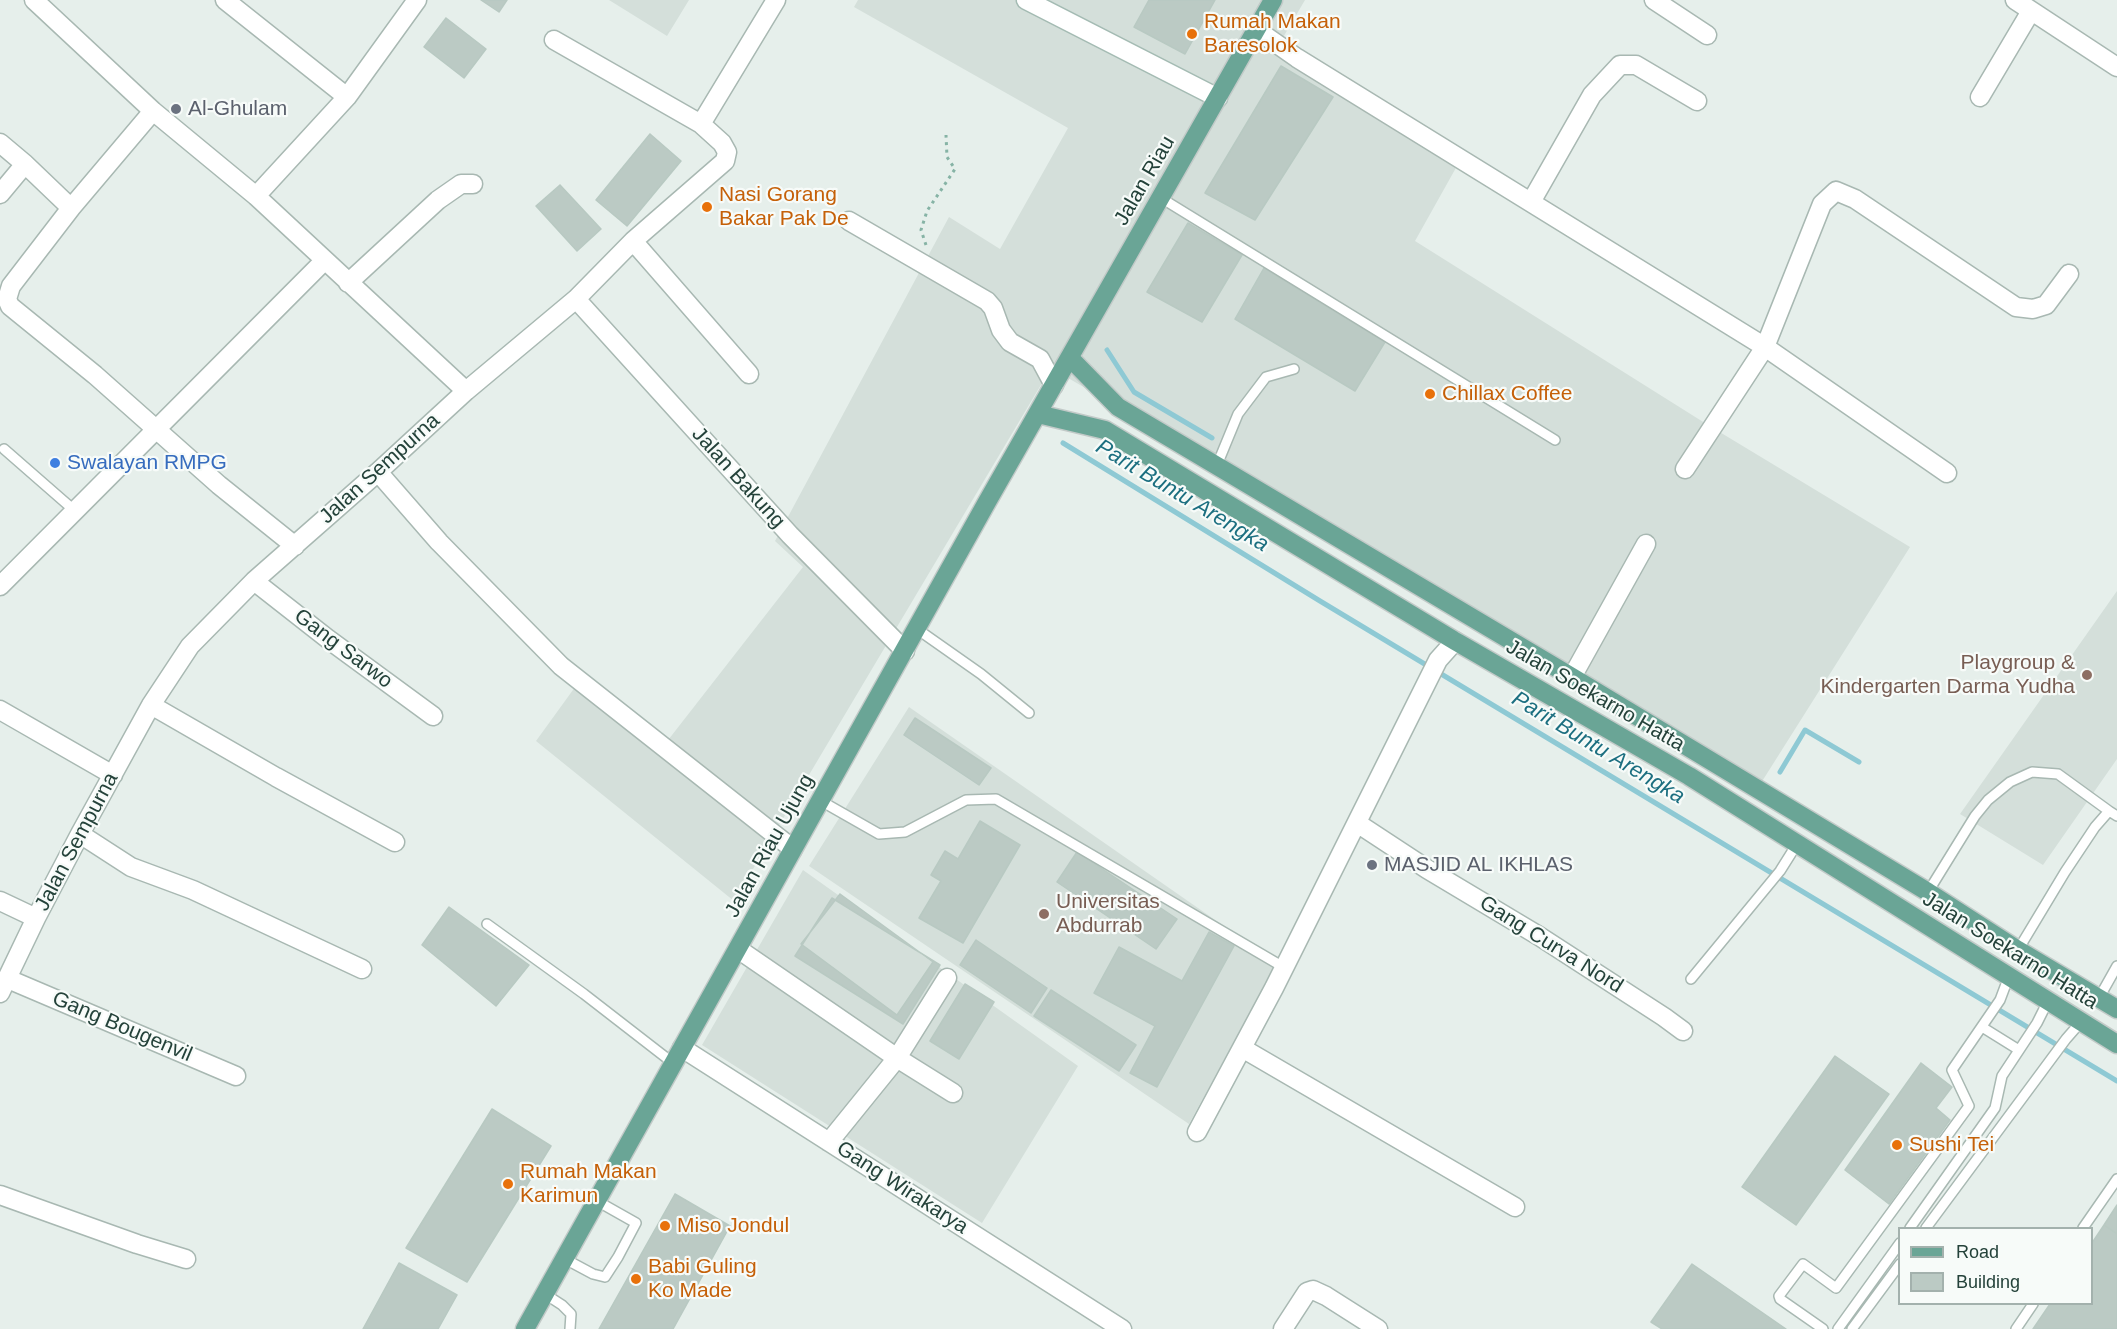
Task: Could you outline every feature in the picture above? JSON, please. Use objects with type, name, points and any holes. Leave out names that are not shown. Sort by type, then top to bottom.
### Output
[{"type":"main road","name":"Jalan Riau","points":[[1054,385],[1273,0]]},
{"type":"main road","name":"Jalan Soekarno Hatta","points":[[1070,358],[1118,407],[1572,677],[2117,1009]]},
{"type":"main road","name":"Jalan Riau Ujung","points":[[525,1329],[1054,385]]},
{"type":"main road","name":"Jalan Soekarno Hatta","points":[[1038,414],[1105,430],[1455,641],[1689,776],[2009,976],[2080,1023],[2117,1044]]},
{"type":"street","points":[[34,0],[153,111],[256,196],[348,284],[466,391]]},
{"type":"street","points":[[225,0],[347,97]]},
{"type":"street","points":[[256,196],[347,97],[417,0]]},
{"type":"street","points":[[554,40],[701,124],[776,0]]},
{"type":"street","points":[[1026,0],[1218,98]]},
{"type":"street","points":[[1654,0],[1707,35]]},
{"type":"street","points":[[2015,0],[2117,66]]},
{"type":"street","points":[[1980,97],[2031,11]]},
{"type":"street","points":[[1257,30],[1297,58],[1765,347],[1947,473]]},
{"type":"street","points":[[1531,202],[1592,95],[1620,65],[1636,65],[1697,101]]},
{"type":"street","points":[[153,111],[71,208],[11,286],[7,298],[10,306],[157,429],[219,485],[295,546]]},
{"type":"street","name":"Jalan Sempurna","points":[[4,986],[80,834],[151,705],[190,646],[254,581],[466,391],[576,299],[633,241],[725,161],[727,152],[722,143],[701,124]]},
{"type":"street","points":[[0,143],[71,208]]},
{"type":"street","points":[[0,194],[25,164]]},
{"type":"street","points":[[348,284],[438,200],[461,184],[473,184]]},
{"type":"street","points":[[1685,469],[1765,347],[1822,204],[1836,191],[1854,199],[2016,307],[2033,309],[2046,305],[2069,274]]},
{"type":"street","points":[[849,220],[987,301],[993,308],[1001,330],[1010,342],[1041,359],[1054,385]]},
{"type":"street","points":[[633,241],[749,375]]},
{"type":"street","points":[[0,586],[324,261]]},
{"type":"street","name":"Jalan Bakung","points":[[576,299],[790,535],[905,651]]},
{"type":"street","points":[[378,472],[439,542],[561,666],[793,849]]},
{"type":"street","points":[[1572,677],[1646,544]]},
{"type":"street","name":"Gang Sarwo","points":[[254,581],[433,716]]},
{"type":"street","points":[[1197,1132],[1285,968],[1438,660],[1455,641]]},
{"type":"street","points":[[151,705],[394,842]]},
{"type":"street","points":[[0,710],[113,775]]},
{"type":"street","name":"Gang Curva Nord","points":[[1357,823],[1427,869],[1539,936],[1683,1031]]},
{"type":"street","points":[[80,834],[131,867],[193,890],[362,969]]},
{"type":"street","points":[[0,901],[36,918]]},
{"type":"street","points":[[738,949],[952,1093]]},
{"type":"street","points":[[829,1142],[897,1058],[947,978]]},
{"type":"street","name":"Gang Bougenvil","points":[[4,986],[236,1076]]},
{"type":"street","points":[[1242,1048],[1515,1207]]},
{"type":"street","name":"Gang Wirakarya","points":[[677,1055],[829,1142],[1122,1329]]},
{"type":"street","points":[[0,1195],[136,1244],[186,1259]]},
{"type":"street","points":[[1283,1329],[1306,1292],[1310,1290],[1326,1296],[1378,1329]]},
{"type":"lane","points":[[1161,198],[1555,440]]},
{"type":"lane","points":[[1217,465],[1238,414],[1266,377],[1294,369]]},
{"type":"lane","points":[[4,449],[75,511]]},
{"type":"lane","points":[[917,629],[981,674],[1029,713]]},
{"type":"lane","points":[[1928,892],[1975,816],[1988,800],[2010,782],[2032,772],[2058,774],[2113,813],[2065,872],[2018,950]]},
{"type":"lane","points":[[821,801],[879,834],[905,832],[966,800],[996,799],[1285,968]]},
{"type":"lane","points":[[1691,979],[1780,871],[1797,844]]},
{"type":"lane","points":[[487,924],[584,994],[677,1055]]},
{"type":"lane","points":[[2099,998],[2117,966]]},
{"type":"lane","points":[[1823,1329],[1780,1299],[1779,1296],[1803,1264],[1836,1288],[1969,1106],[1951,1071],[2000,1000],[2009,976]]},
{"type":"lane","points":[[1911,1227],[1995,1108],[2002,1077],[2027,1040],[2048,1001]]},
{"type":"lane","points":[[1985,1023],[2019,1050]]},
{"type":"lane","points":[[1927,1227],[2080,1023]]},
{"type":"lane","points":[[2084,1227],[2117,1179]]},
{"type":"lane","points":[[564,1259],[593,1274],[605,1276],[618,1257],[636,1224],[597,1201]]},
{"type":"lane","points":[[1838,1329],[1898,1244]]},
{"type":"lane","points":[[1852,1329],[1898,1265]]},
{"type":"lane","points":[[545,1294],[562,1305],[570,1314],[570,1329]]},
{"type":"lane","points":[[2016,1329],[2032,1305]]},
{"type":"path","points":[[920,263],[926,248],[921,230],[927,210],[955,169],[947,156],[946,135]]},
{"type":"shaded area","points":[[609,0],[689,0],[667,36]]},
{"type":"shaded area","points":[[858,0],[1305,0],[1278,46],[1457,166],[1415,241],[1708,425],[1910,547],[1761,783],[1051,368],[734,901],[536,741],[578,683],[665,744],[803,567],[775,541],[949,217],[1000,249],[1068,128],[854,7]]},
{"type":"shaded area","name":"Playgroup & Kindergarten Darma Yudha","points":[[2117,591],[2117,759],[2043,865],[1960,814]]},
{"type":"shaded area","name":"Universitas Abdurrab","points":[[909,707],[1277,963],[1189,1124],[809,866]]},
{"type":"shaded area","points":[[803,870],[1078,1066],[982,1223],[702,1045]]},
{"type":"building","points":[[481,0],[507,0],[499,12]]},
{"type":"building","points":[[1149,0],[1215,0],[1185,54],[1134,27]]},
{"type":"building","points":[[446,18],[486,49],[464,78],[424,47]]},
{"type":"building","points":[[1281,66],[1333,97],[1255,220],[1205,193]]},
{"type":"building","points":[[650,134],[681,161],[627,226],[596,200]]},
{"type":"building","points":[[560,185],[601,229],[577,251],[536,206]]},
{"type":"building","points":[[1188,223],[1242,255],[1202,322],[1147,292]]},
{"type":"building","points":[[1264,268],[1385,342],[1355,391],[1235,319]]},
{"type":"building","points":[[915,718],[991,768],[979,785],[904,735]]},
{"type":"building","points":[[980,821],[1020,845],[963,943],[919,918],[941,881],[931,875],[945,851],[958,859]]},
{"type":"building","points":[[1077,852],[1177,919],[1156,949],[1057,882]]},
{"type":"building","points":[[840,894],[933,962],[897,1015],[801,944]]},
{"type":"building","points":[[832,898],[940,965],[903,1024],[795,956]]},
{"type":"building","points":[[449,907],[529,965],[496,1006],[422,945]]},
{"type":"building","points":[[1209,932],[1234,946],[1157,1087],[1130,1073],[1155,1026],[1094,993],[1119,947],[1182,981]]},
{"type":"building","points":[[976,940],[1047,988],[1031,1013],[960,965]]},
{"type":"building","points":[[965,984],[994,1002],[959,1059],[930,1041]]},
{"type":"building","points":[[1051,990],[1136,1045],[1119,1071],[1034,1016]]},
{"type":"building","points":[[1835,1056],[1889,1094],[1796,1225],[1742,1187]]},
{"type":"building","name":"Sushi Tei","points":[[1921,1063],[1952,1087],[1936,1108],[1950,1120],[1889,1204],[1845,1170]]},
{"type":"building","points":[[492,1109],[551,1146],[467,1282],[406,1248]]},
{"type":"building","points":[[675,1194],[730,1226],[673,1329],[599,1329]]},
{"type":"building","points":[[2117,1205],[2117,1234],[2104,1225]]},
{"type":"building","points":[[2104,1225],[2117,1234],[2117,1329],[2033,1329],[2049,1305],[2093,1305],[2093,1242]]},
{"type":"building","points":[[399,1263],[457,1295],[438,1329],[363,1329]]},
{"type":"building","points":[[1692,1264],[1786,1329],[1662,1329],[1651,1322]]},
{"type":"waterway","points":[[1107,350],[1134,392],[1212,438]]},
{"type":"waterway","name":"Parit Buntu Arengka","points":[[1063,443],[1320,601],[2117,1081]]},
{"type":"waterway","points":[[1780,772],[1805,730],[1859,762]]},
{"type":"place","name":"Rumah Makan Baresolok","points":[[1192,34]]},
{"type":"place","name":"Al-Ghulam","points":[[176,109]]},
{"type":"place","name":"Nasi Gorang Bakar Pak De","points":[[707,207]]},
{"type":"place","name":"Chillax Coffee","points":[[1430,394]]},
{"type":"place","name":"Swalayan RMPG","points":[[55,463]]},
{"type":"place","name":"Playgroup & Kindergarten Darma Yudha","points":[[2087,675]]},
{"type":"place","name":"MASJID AL IKHLAS","points":[[1372,865]]},
{"type":"place","name":"Universitas Abdurrab","points":[[1044,914]]},
{"type":"place","name":"Sushi Tei","points":[[1897,1145]]},
{"type":"place","name":"Rumah Makan Karimun","points":[[508,1184]]},
{"type":"place","name":"Miso Jondul","points":[[665,1226]]},
{"type":"place","name":"Babi Guling Ko Made","points":[[636,1279]]}]
